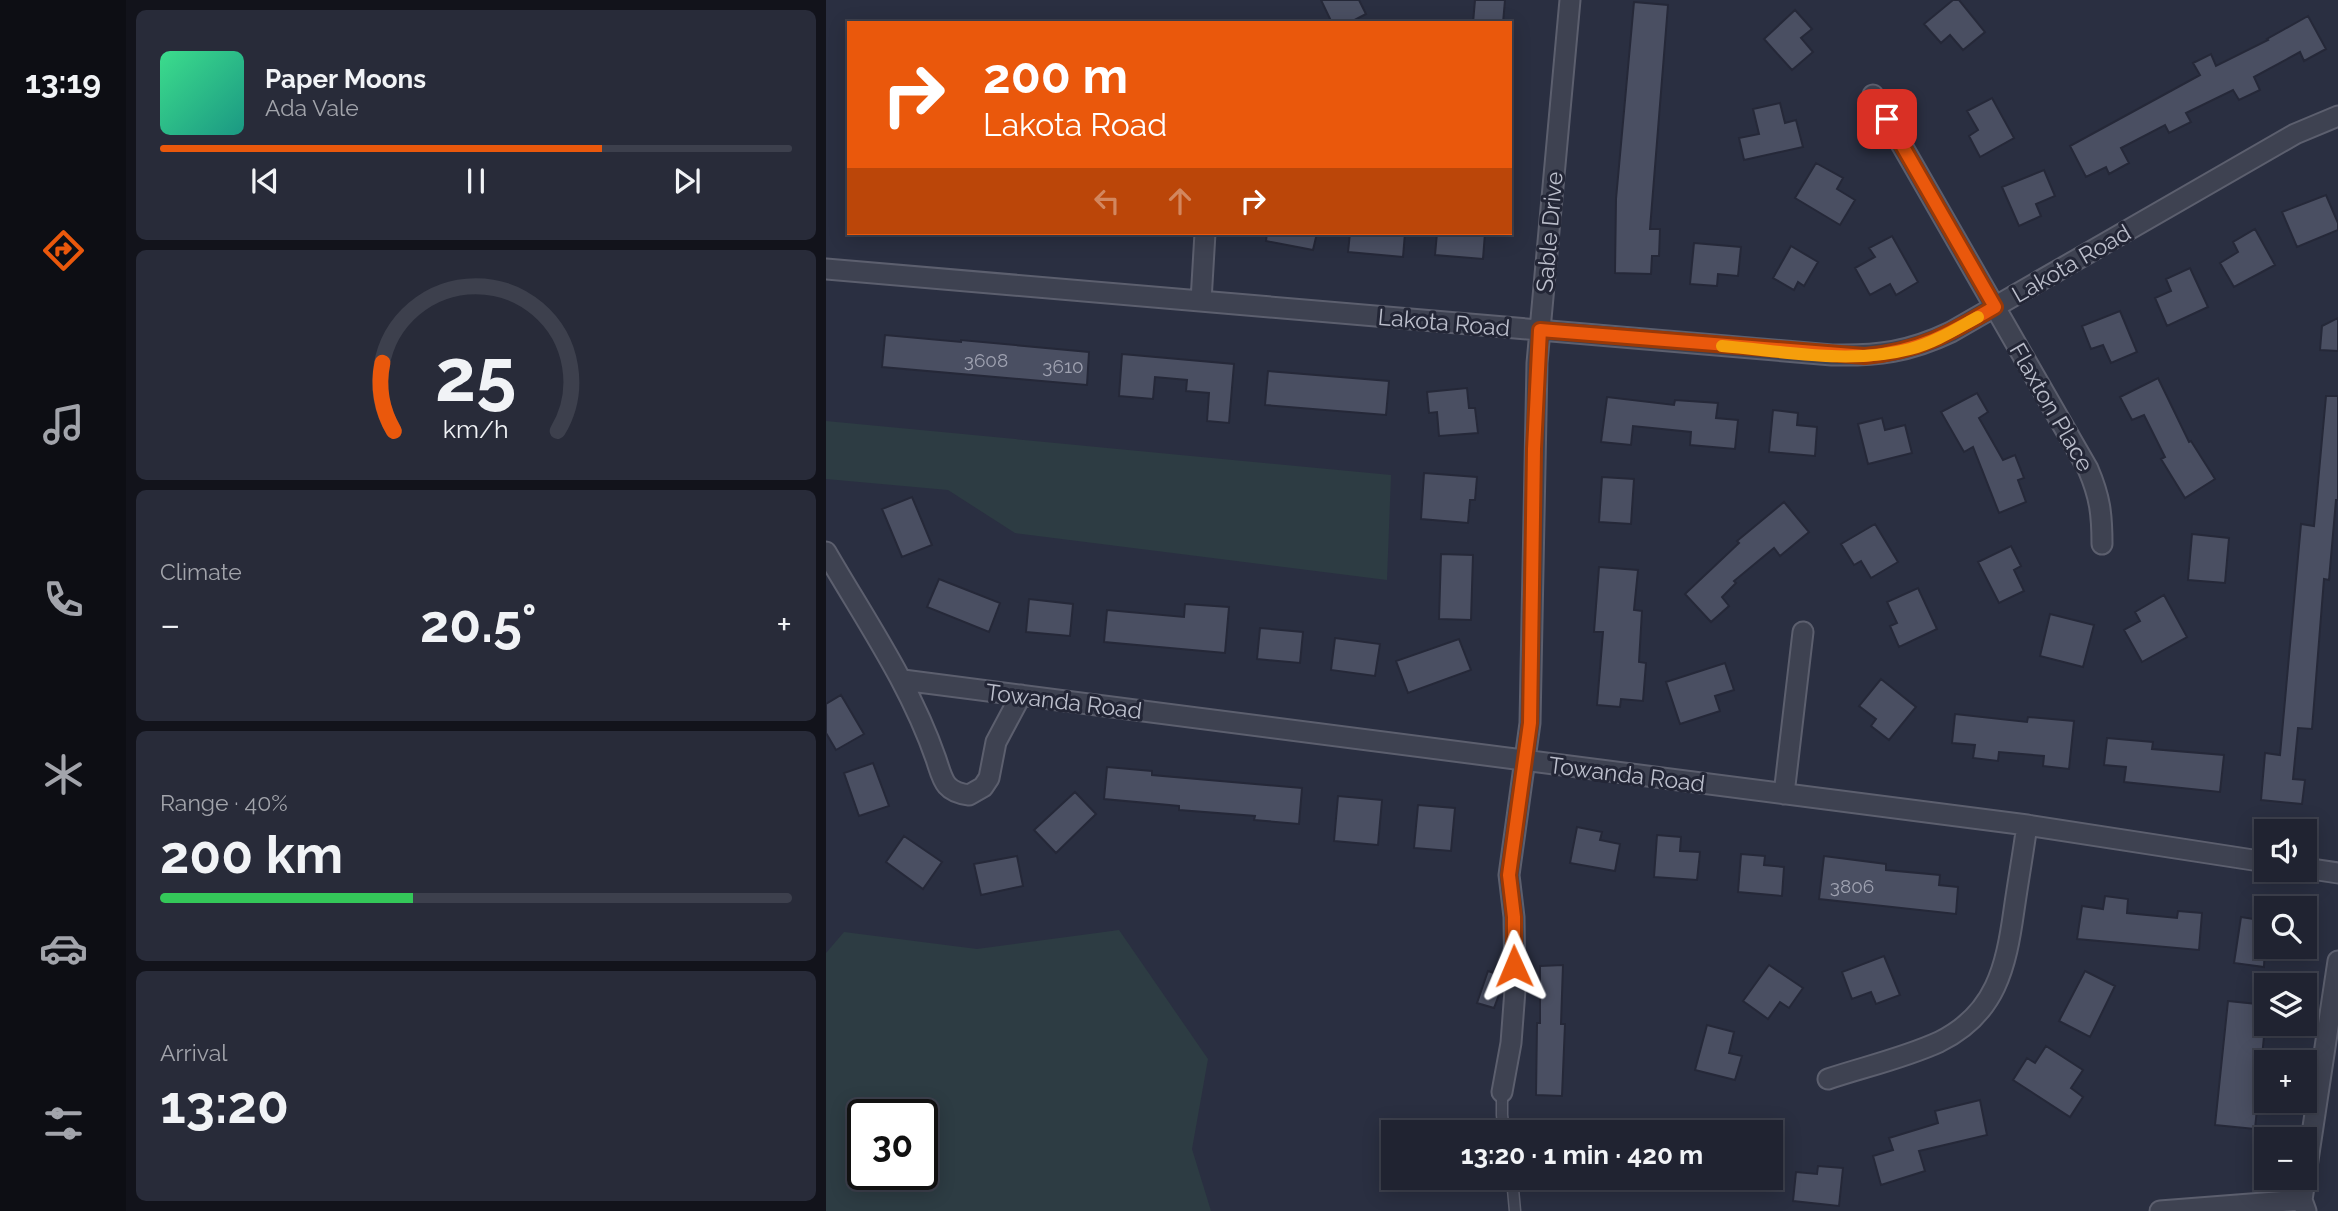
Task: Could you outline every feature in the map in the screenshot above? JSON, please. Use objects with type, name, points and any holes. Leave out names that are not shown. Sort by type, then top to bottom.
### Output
[{"type":"street","name":"Sable Drive","points":[[1502,1092],[1511,1043],[1515,990],[1514,917],[1509,875],[1530,723],[1534,449],[1540,330],[1570,0]]},
{"type":"street","name":"Flaxton Place","points":[[1873,95],[2088,469],[2098,490],[2102,509],[2102,544]]},
{"type":"street","name":"Lakota Road","points":[[826,269],[1540,330],[1865,356],[1887,354],[1928,344],[2295,134],[2338,116]]},
{"type":"street","points":[[1201,301],[1205,235]]},
{"type":"street","points":[[826,552],[903,680],[924,723],[944,782],[951,790],[969,795],[983,787],[989,778],[996,742],[1021,695]]},
{"type":"street","points":[[1784,794],[1804,632]]},
{"type":"street","name":"Towanda Road","points":[[903,680],[2027,825],[2254,860]]},
{"type":"street","points":[[1828,1079],[1937,1042],[1963,1027],[1981,1009],[1996,988],[2008,952],[2027,825]]},
{"type":"street","points":[[2317,870],[2338,873]]},
{"type":"street","points":[[2160,1211],[2304,1206],[2338,961]]},
{"type":"lane","points":[[1502,1092],[1503,1120]]},
{"type":"lane","points":[[1513,1190],[1516,1211]]},
{"type":"shaded area","points":[[826,421],[1391,475],[1387,580],[1015,533],[948,490],[826,479]]},
{"type":"shaded area","points":[[1119,930],[1208,1059],[1192,1149],[1211,1211],[826,1211],[826,953],[844,932],[977,949]]},
{"type":"building","points":[[1321,0],[1359,0],[1366,14],[1353,21],[1331,21]]},
{"type":"building","points":[[1475,0],[1505,0],[1503,21],[1473,21]]},
{"type":"building","points":[[1953,0],[1959,0],[1985,32],[1963,50],[1950,35],[1941,43],[1924,24]]},
{"type":"building","points":[[1634,2],[1668,5],[1650,229],[1660,229],[1659,256],[1652,256],[1651,274],[1615,273],[1616,199]]},
{"type":"building","points":[[1795,10],[1812,29],[1801,38],[1813,52],[1792,70],[1764,39]]},
{"type":"building","points":[[2308,16],[2326,49],[2304,61],[2300,52],[2254,77],[2260,90],[2239,100],[2233,90],[2186,113],[2191,122],[2169,133],[2165,125],[2121,148],[2129,163],[2109,174],[2106,167],[2086,177],[2070,146],[2200,75],[2193,63],[2211,54],[2216,66]]},
{"type":"building","points":[[1992,98],[2014,138],[1980,157],[1969,136],[1978,130],[1967,111]]},
{"type":"building","points":[[1780,103],[1785,123],[1796,120],[1803,147],[1744,160],[1739,138],[1759,134],[1753,109]]},
{"type":"building","points":[[1816,163],[1843,178],[1837,189],[1855,200],[1840,225],[1795,198]]},
{"type":"building","points":[[2044,170],[2055,196],[2036,204],[2041,216],[2019,226],[2002,187]]},
{"type":"building","points":[[2326,195],[2338,223],[2338,230],[2297,247],[2282,212]]},
{"type":"building","points":[[2255,229],[2275,265],[2234,287],[2220,263],[2238,252],[2233,242]]},
{"type":"building","points":[[1267,235],[1317,235],[1313,250],[1266,241]]},
{"type":"building","points":[[1350,235],[1405,235],[1403,257],[1348,252]]},
{"type":"building","points":[[1437,235],[1485,235],[1483,259],[1435,255]]},
{"type":"building","points":[[1892,236],[1918,282],[1896,295],[1890,284],[1870,295],[1855,268],[1875,257],[1869,248]]},
{"type":"building","points":[[1694,243],[1741,247],[1738,276],[1718,274],[1717,286],[1690,284]]},
{"type":"building","points":[[1791,246],[1818,262],[1804,286],[1798,282],[1794,290],[1773,278]]},
{"type":"building","points":[[2190,268],[2208,307],[2167,326],[2155,298],[2171,291],[2166,279]]},
{"type":"building","points":[[2120,311],[2137,352],[2111,363],[2103,345],[2091,349],[2082,326]]},
{"type":"building","points":[[2338,318],[2338,351],[2320,350],[2322,326]]},
{"type":"building","points":[[885,335],[1089,352],[1087,385],[882,367]]},
{"type":"building","points":[[1122,354],[1234,364],[1229,423],[1207,421],[1209,393],[1186,391],[1187,380],[1155,377],[1153,399],[1119,396]]},
{"type":"building","points":[[1268,371],[1389,381],[1386,415],[1265,405]]},
{"type":"building","points":[[2158,378],[2189,442],[2191,441],[2215,479],[2185,498],[2161,459],[2165,457],[2144,415],[2132,420],[2120,397]]},
{"type":"building","points":[[1467,388],[1469,408],[1475,408],[1478,433],[1439,436],[1437,412],[1429,413],[1427,392]]},
{"type":"building","points":[[1977,393],[1988,412],[1979,418],[2003,460],[2015,455],[2024,478],[2018,480],[2026,502],[1999,513],[1973,447],[1964,452],[1941,412]]},
{"type":"building","points":[[2326,396],[2338,396],[2338,500],[2329,580],[2324,579],[2312,729],[2298,728],[2293,779],[2305,780],[2302,804],[2261,800],[2265,753],[2280,755],[2301,524],[2314,526]]},
{"type":"building","points":[[1607,397],[1674,405],[1675,400],[1718,403],[1716,418],[1738,420],[1735,449],[1690,445],[1691,432],[1633,426],[1631,445],[1601,442]]},
{"type":"building","points":[[1773,410],[1798,413],[1797,425],[1817,427],[1815,456],[1769,452]]},
{"type":"building","points":[[1882,418],[1885,430],[1905,425],[1912,453],[1868,464],[1858,424]]},
{"type":"building","points":[[1424,473],[1477,477],[1475,500],[1470,500],[1468,523],[1421,519]]},
{"type":"building","points":[[1602,477],[1634,479],[1631,524],[1599,522]]},
{"type":"building","points":[[912,497],[932,545],[902,557],[882,509]]},
{"type":"building","points":[[1784,502],[1809,532],[1780,556],[1774,548],[1734,581],[1736,583],[1722,597],[1729,606],[1711,622],[1685,594],[1739,543],[1737,541]]},
{"type":"building","points":[[1875,524],[1898,562],[1871,578],[1861,561],[1854,565],[1841,544]]},
{"type":"building","points":[[2192,534],[2229,538],[2225,583],[2188,580]]},
{"type":"building","points":[[2011,546],[2021,566],[2014,570],[2024,591],[1999,603],[1978,562]]},
{"type":"building","points":[[1441,554],[1473,555],[1471,620],[1439,619]]},
{"type":"building","points":[[1599,567],[1638,570],[1634,610],[1642,611],[1639,662],[1646,663],[1643,701],[1621,699],[1620,707],[1597,705],[1603,632],[1594,632]]},
{"type":"building","points":[[939,579],[1000,603],[989,632],[927,607]]},
{"type":"building","points":[[1918,588],[1937,629],[1899,647],[1890,626],[1897,623],[1887,602]]},
{"type":"building","points":[[2164,595],[2187,637],[2142,662],[2124,630],[2140,621],[2135,612]]},
{"type":"building","points":[[1029,599],[1073,604],[1070,636],[1026,632]]},
{"type":"building","points":[[1185,604],[1229,607],[1225,653],[1104,642],[1107,610],[1184,617]]},
{"type":"building","points":[[2050,614],[2094,625],[2083,667],[2040,656]]},
{"type":"building","points":[[1260,628],[1303,632],[1300,663],[1257,659]]},
{"type":"building","points":[[1335,638],[1380,644],[1375,676],[1331,670]]},
{"type":"building","points":[[1459,639],[1471,670],[1408,693],[1396,661]]},
{"type":"building","points":[[1725,663],[1734,690],[1715,696],[1720,711],[1680,724],[1666,682]]},
{"type":"building","points":[[1881,679],[1916,707],[1889,740],[1871,726],[1876,719],[1859,706]]},
{"type":"building","points":[[841,695],[864,734],[836,750],[826,733],[826,704]]},
{"type":"building","points":[[1955,714],[2027,722],[2028,717],[2074,721],[2069,769],[2043,766],[2044,756],[1999,752],[1998,761],[1973,758],[1975,745],[1952,743]]},
{"type":"building","points":[[2107,738],[2153,742],[2152,749],[2224,755],[2220,792],[2124,782],[2126,767],[2104,765]]},
{"type":"building","points":[[873,763],[889,806],[859,816],[844,773]]},
{"type":"building","points":[[1107,767],[1152,771],[1152,775],[1302,788],[1299,824],[1254,820],[1255,816],[1179,810],[1179,806],[1104,799]]},
{"type":"building","points":[[1075,792],[1096,814],[1056,853],[1034,830]]},
{"type":"building","points":[[1338,796],[1382,800],[1378,845],[1334,841]]},
{"type":"building","points":[[1418,805],[1455,808],[1451,851],[1414,848]]},
{"type":"building","points":[[1577,827],[1602,832],[1600,840],[1620,844],[1615,871],[1570,863]]},
{"type":"building","points":[[1657,835],[1681,837],[1680,851],[1700,852],[1697,880],[1654,877]]},
{"type":"building","points":[[904,836],[942,862],[923,889],[886,862]]},
{"type":"building","points":[[1741,854],[1765,856],[1764,865],[1784,867],[1782,896],[1738,892]]},
{"type":"building","points":[[1017,856],[1023,886],[981,895],[974,864]]},
{"type":"building","points":[[1824,856],[1886,864],[1886,870],[1940,875],[1939,885],[1958,887],[1956,914],[1819,899]]},
{"type":"building","points":[[2105,896],[2128,899],[2127,913],[2177,918],[2178,911],[2202,913],[2199,950],[2077,939],[2082,906],[2103,909]]},
{"type":"building","points":[[2241,917],[2254,919],[2254,959],[2264,959],[2264,967],[2234,963]]},
{"type":"building","points":[[1884,956],[1900,995],[1876,1004],[1871,992],[1852,999],[1842,972]]},
{"type":"building","points":[[1563,965],[1561,1024],[1565,1024],[1562,1096],[1536,1095],[1540,966]]},
{"type":"building","points":[[1769,965],[1803,988],[1789,1008],[1780,1002],[1768,1019],[1743,1001]]},
{"type":"building","points":[[1488,971],[1503,976],[1503,984],[1494,1008],[1477,1003]]},
{"type":"building","points":[[2085,971],[2115,986],[2090,1037],[2059,1021]]},
{"type":"building","points":[[2228,1001],[2254,1004],[2254,1036],[2264,1036],[2263,1050],[2254,1050],[2255,1127],[2215,1125]]},
{"type":"building","points":[[1707,1025],[1734,1032],[1729,1053],[1742,1056],[1735,1080],[1695,1070]]},
{"type":"building","points":[[2046,1046],[2083,1070],[2071,1088],[2083,1097],[2070,1117],[2013,1080],[2027,1058],[2035,1063]]},
{"type":"building","points":[[1980,1100],[1987,1135],[1919,1151],[1925,1171],[1881,1185],[1873,1156],[1893,1150],[1889,1138],[1938,1123],[1935,1111]]},
{"type":"building","points":[[1818,1166],[1843,1168],[1839,1206],[1793,1201],[1796,1172],[1817,1174]]},
{"type":"slow traffic","points":[[1722,346],[1832,355],[1887,354],[1928,344],[1978,317]]},
{"type":"route","points":[[1514,966],[1514,917],[1509,875],[1530,723],[1534,449],[1540,330],[1865,356],[1887,354],[1928,344],[1995,307],[1887,119]]}]
